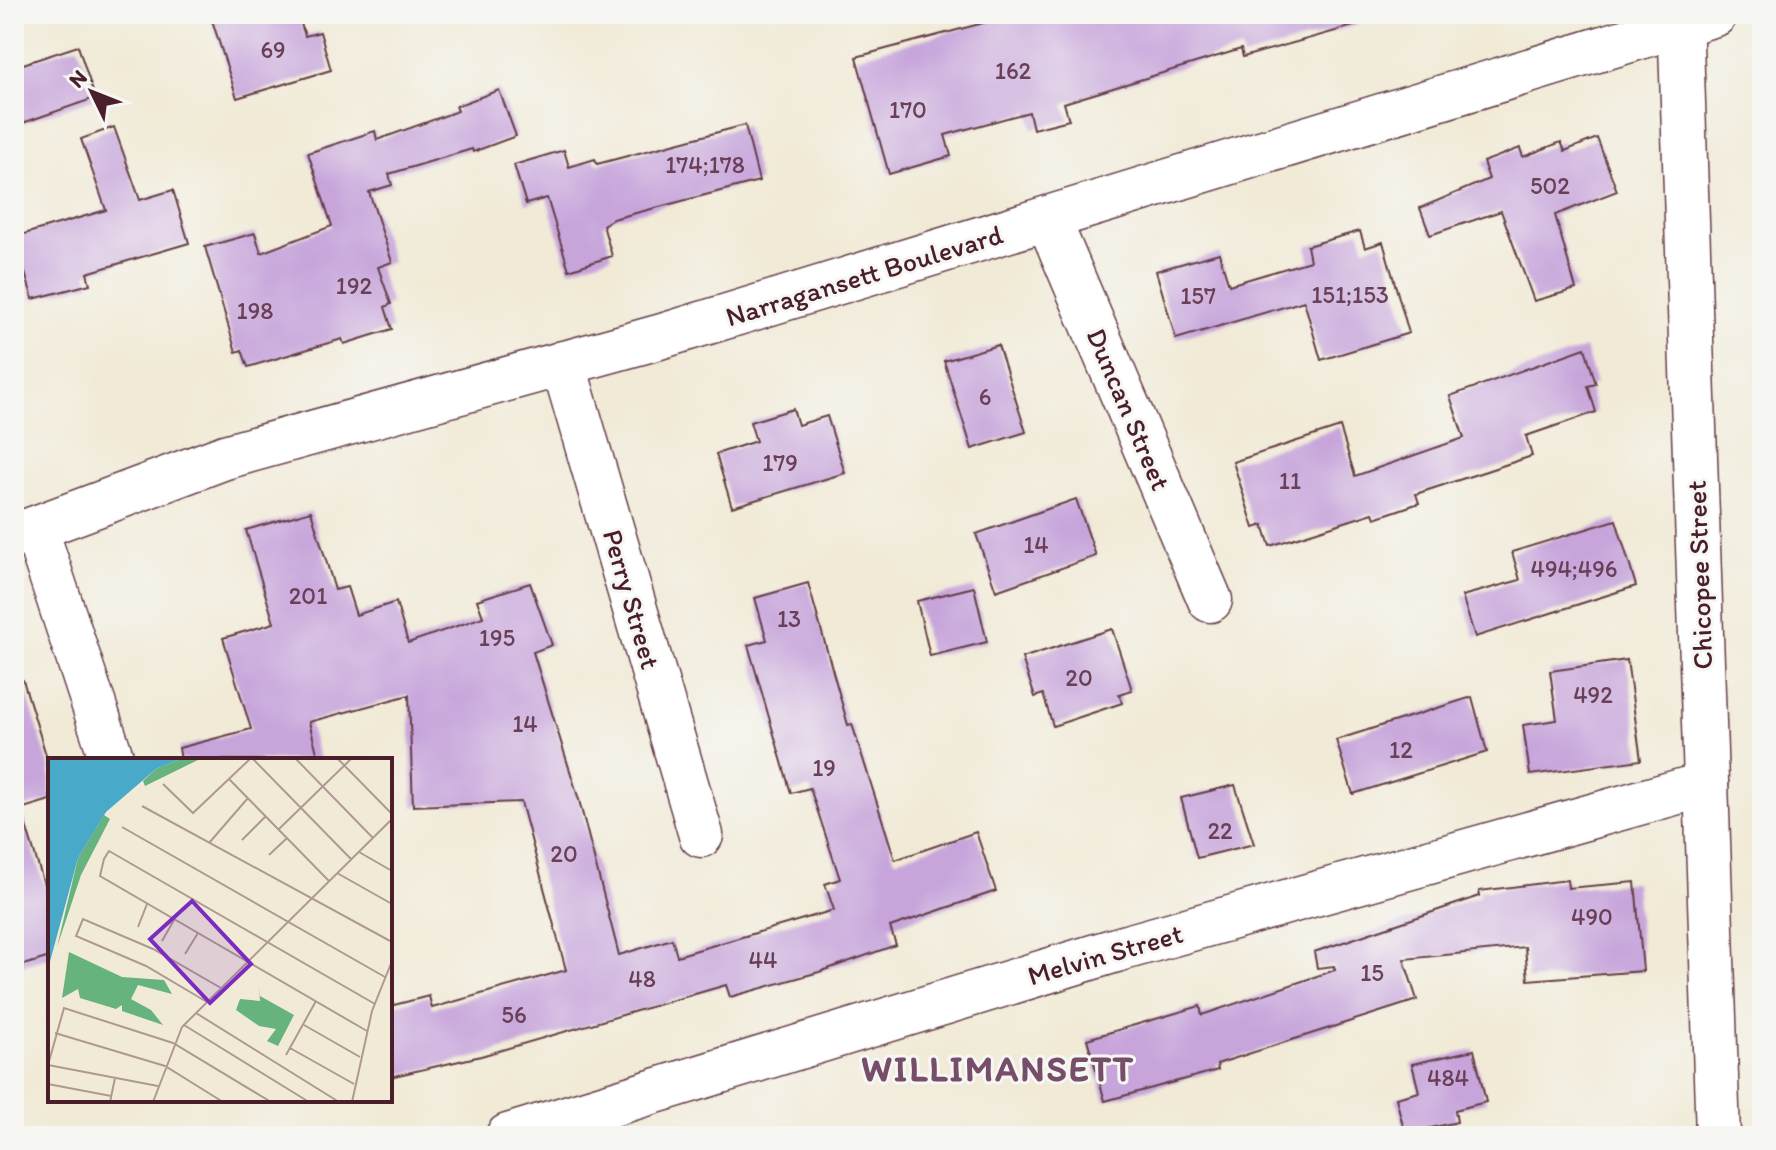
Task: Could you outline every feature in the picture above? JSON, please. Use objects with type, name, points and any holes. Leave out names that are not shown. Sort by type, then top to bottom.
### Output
[{"type":"street","name":"Narragansett Boulevard","points":[[25,533],[225,457],[563,363],[1048,219],[1692,17]]},
{"type":"street","name":"Chicopee Street","points":[[1692,17],[1706,784],[1718,1136]]},
{"type":"street","name":"Duncan Street","points":[[1048,219],[1210,600]]},
{"type":"street","name":"Perry Street","points":[[563,363],[701,835]]},
{"type":"street","points":[[25,533],[111,758]]},
{"type":"street","name":"Melvin Street","points":[[508,1136],[1116,950],[1706,784]]},
{"type":"building","points":[[210,14],[298,14],[305,36],[320,32],[331,70],[237,98]]},
{"type":"building","points":[[1017,14],[1356,14],[1357,25],[1243,57],[1241,49],[1064,103],[1069,120],[1033,129],[1029,112],[945,135],[951,156],[889,174],[856,57]]},
{"type":"building","points":[[78,46],[95,98],[14,126],[14,67]]},
{"type":"building","points":[[499,90],[516,136],[473,152],[472,149],[389,174],[392,185],[369,192],[392,262],[378,267],[391,304],[385,307],[392,329],[344,344],[342,339],[248,367],[242,350],[236,352],[205,247],[255,233],[261,253],[332,226],[308,153],[375,131],[377,140],[458,111],[456,106]]},
{"type":"building","points":[[745,125],[759,181],[613,219],[603,225],[612,256],[569,270],[547,198],[526,204],[514,165],[564,150],[569,167],[595,159],[597,164]]},
{"type":"building","points":[[114,127],[140,200],[173,190],[189,243],[87,273],[90,284],[33,299],[14,237],[106,210],[81,139]]},
{"type":"building","points":[[1597,138],[1617,191],[1555,215],[1576,289],[1534,301],[1501,211],[1430,235],[1420,208],[1489,179],[1483,162],[1520,148],[1523,157],[1561,142],[1565,151]]},
{"type":"building","points":[[1360,231],[1365,248],[1383,242],[1409,333],[1321,360],[1304,301],[1176,339],[1156,271],[1219,253],[1229,285],[1310,261],[1307,246]]},
{"type":"building","points":[[998,345],[1026,432],[972,449],[944,361]]},
{"type":"building","points":[[1585,348],[1596,384],[1588,386],[1596,412],[1526,436],[1532,456],[1416,494],[1419,503],[1375,518],[1373,513],[1270,546],[1263,525],[1254,528],[1233,462],[1340,427],[1355,476],[1464,438],[1450,396]]},
{"type":"building","points":[[793,409],[798,425],[827,416],[845,473],[732,507],[716,454],[756,441],[750,422]]},
{"type":"building","points":[[1076,499],[1096,556],[996,591],[976,534]]},
{"type":"building","points":[[311,511],[335,590],[347,587],[356,615],[396,602],[408,643],[483,617],[477,600],[530,583],[552,645],[533,652],[579,800],[619,955],[672,939],[677,956],[834,910],[825,884],[840,879],[810,788],[791,793],[748,645],[767,640],[755,598],[808,583],[848,725],[852,724],[895,860],[976,832],[996,891],[890,927],[896,945],[819,972],[730,997],[726,985],[481,1056],[392,1077],[392,1005],[429,996],[432,1008],[566,970],[521,802],[413,806],[409,695],[309,722],[318,758],[181,758],[179,748],[251,729],[223,638],[274,623],[246,530]]},
{"type":"building","points":[[1616,520],[1636,586],[1475,637],[1462,596],[1520,580],[1512,552]]},
{"type":"building","points":[[974,587],[987,642],[930,656],[917,601]]},
{"type":"building","points":[[1112,629],[1132,690],[1119,694],[1122,703],[1053,726],[1043,694],[1035,697],[1022,658]]},
{"type":"building","points":[[1627,660],[1641,760],[1530,775],[1523,725],[1557,720],[1550,671]]},
{"type":"building","points":[[23,680],[48,761],[48,801],[14,811],[14,681]]},
{"type":"building","points":[[1472,697],[1487,752],[1353,794],[1336,740]]},
{"type":"building","points":[[1235,785],[1254,844],[1197,858],[1181,798]]},
{"type":"building","points":[[23,816],[48,897],[48,958],[14,968],[14,817]]},
{"type":"building","points":[[1567,880],[1568,888],[1635,882],[1643,971],[1528,980],[1525,947],[1404,959],[1417,1000],[1217,1064],[1218,1070],[1105,1101],[1087,1039],[1200,1006],[1202,1015],[1335,970],[1334,966],[1317,968],[1314,952],[1480,896],[1479,891]]},
{"type":"building","points":[[1474,1050],[1486,1102],[1455,1110],[1457,1122],[1405,1134],[1396,1098],[1419,1092],[1412,1064]]},
{"type":"district","name":"WILLIMANSETT","points":[[998,1068]]}]
